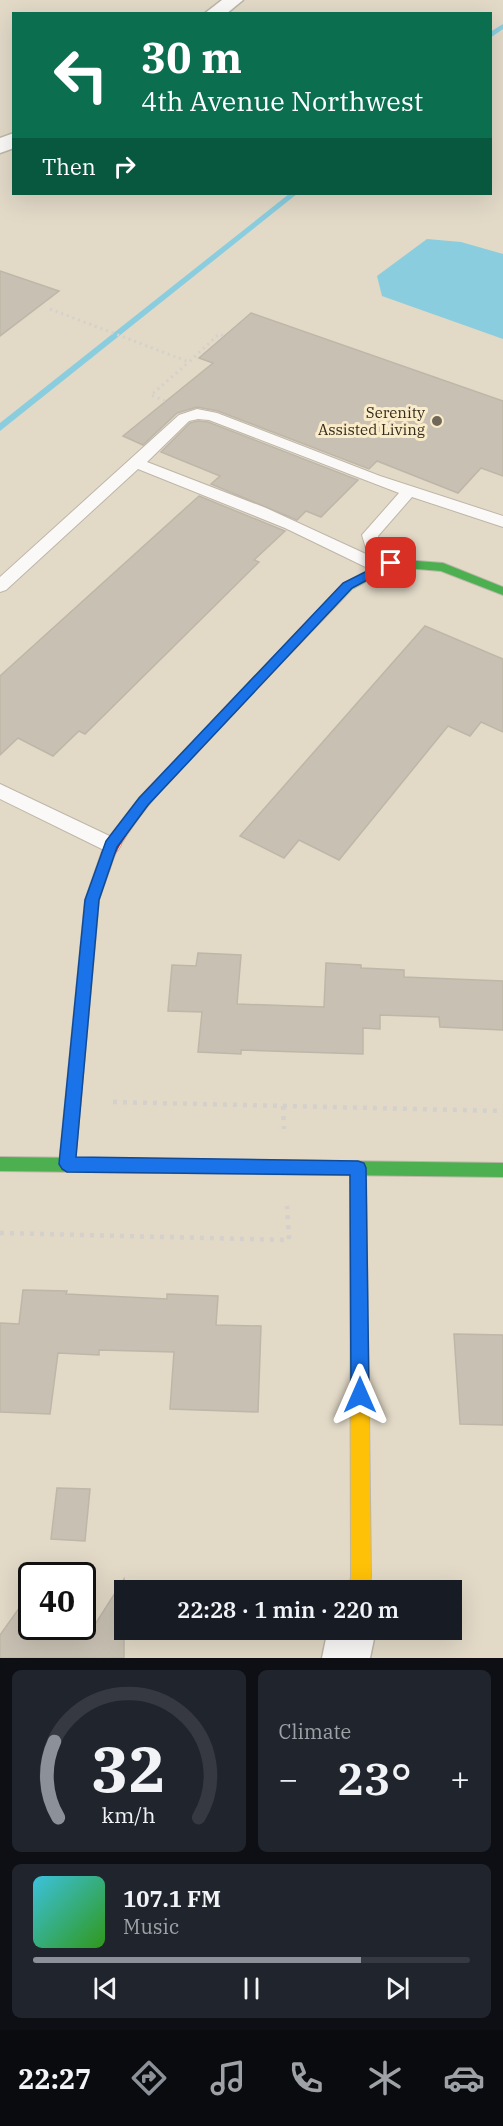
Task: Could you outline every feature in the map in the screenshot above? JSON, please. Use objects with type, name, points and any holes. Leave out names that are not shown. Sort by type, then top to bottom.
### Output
[{"type":"street","points":[[216,12],[234,0]]},
{"type":"street","points":[[67,1164],[92,900],[111,845],[144,801],[348,586],[391,563],[443,567],[503,591]]},
{"type":"street","points":[[0,1164],[503,1170]]},
{"type":"street","points":[[358,1168],[361,1580]]},
{"type":"street","points":[[346,1658],[350,1640]]},
{"type":"lane","points":[[0,586],[184,418],[197,414],[212,416],[409,491],[503,522]]},
{"type":"lane","points":[[136,464],[304,529],[380,569]]},
{"type":"lane","points":[[380,569],[370,536],[409,491]]},
{"type":"lane","points":[[0,791],[111,845]]},
{"type":"path","points":[[50,309],[189,362]]},
{"type":"path","points":[[197,414],[151,395],[219,334],[224,336]]},
{"type":"path","points":[[73,1102],[503,1112]]},
{"type":"path","points":[[0,1233],[289,1240]]},
{"type":"water","points":[[427,239],[461,242],[503,254],[503,339],[382,296],[377,276]]},
{"type":"building","points":[[0,271],[59,291],[0,336]]},
{"type":"building","name":"Serenity Assisted Living","points":[[251,313],[503,401],[503,476],[481,468],[458,493],[377,461],[369,469],[218,411],[197,407],[177,413],[143,445],[123,436],[213,363],[199,358]]},
{"type":"building","points":[[208,422],[358,480],[321,517],[306,511],[297,520],[211,484],[220,476],[161,452],[190,423]]},
{"type":"building","points":[[199,496],[285,531],[254,560],[259,562],[85,734],[79,731],[53,756],[18,738],[0,755],[0,676]]},
{"type":"building","points":[[425,626],[503,659],[503,732],[481,722],[470,736],[448,726],[339,860],[299,840],[284,858],[240,836]]},
{"type":"building","points":[[198,953],[241,955],[237,1004],[324,1007],[326,963],[361,965],[361,968],[404,970],[404,977],[503,981],[503,1030],[440,1027],[439,1017],[380,1015],[380,1029],[363,1028],[363,1054],[241,1050],[241,1054],[198,1052],[202,1012],[168,1011],[172,965],[196,966]]},
{"type":"building","points":[[23,1290],[167,1299],[167,1294],[218,1296],[216,1325],[261,1326],[258,1412],[170,1409],[174,1352],[99,1350],[99,1355],[58,1353],[50,1414],[0,1412],[0,1323],[19,1324]]},
{"type":"building","points":[[454,1334],[503,1335],[503,1425],[460,1424]]},
{"type":"building","points":[[57,1488],[90,1489],[85,1541],[51,1539]]},
{"type":"building","points":[[114,1595],[114,1640],[124,1640],[124,1658],[0,1658],[0,1635],[18,1610],[18,1640],[96,1640],[96,1623]]},
{"type":"waterway","points":[[492,34],[503,26]]},
{"type":"waterway","points":[[0,428],[292,195]]},
{"type":"traffic: fast","points":[[247,692],[348,586],[391,563],[443,567],[503,591]]},
{"type":"traffic: fast","points":[[0,1164],[503,1170]]},
{"type":"traffic: slow","points":[[67,1164],[92,900],[108,854]]},
{"type":"traffic: slow","points":[[358,1168],[361,1580]]},
{"type":"traffic: jam","points":[[108,854],[111,845],[144,801],[247,692]]},
{"type":"place","name":"Serenity Assisted Living","points":[[437,421]]},
{"type":"route","points":[[360,1395],[358,1168],[67,1164],[92,900],[111,845],[144,801],[348,586],[391,563]]}]
